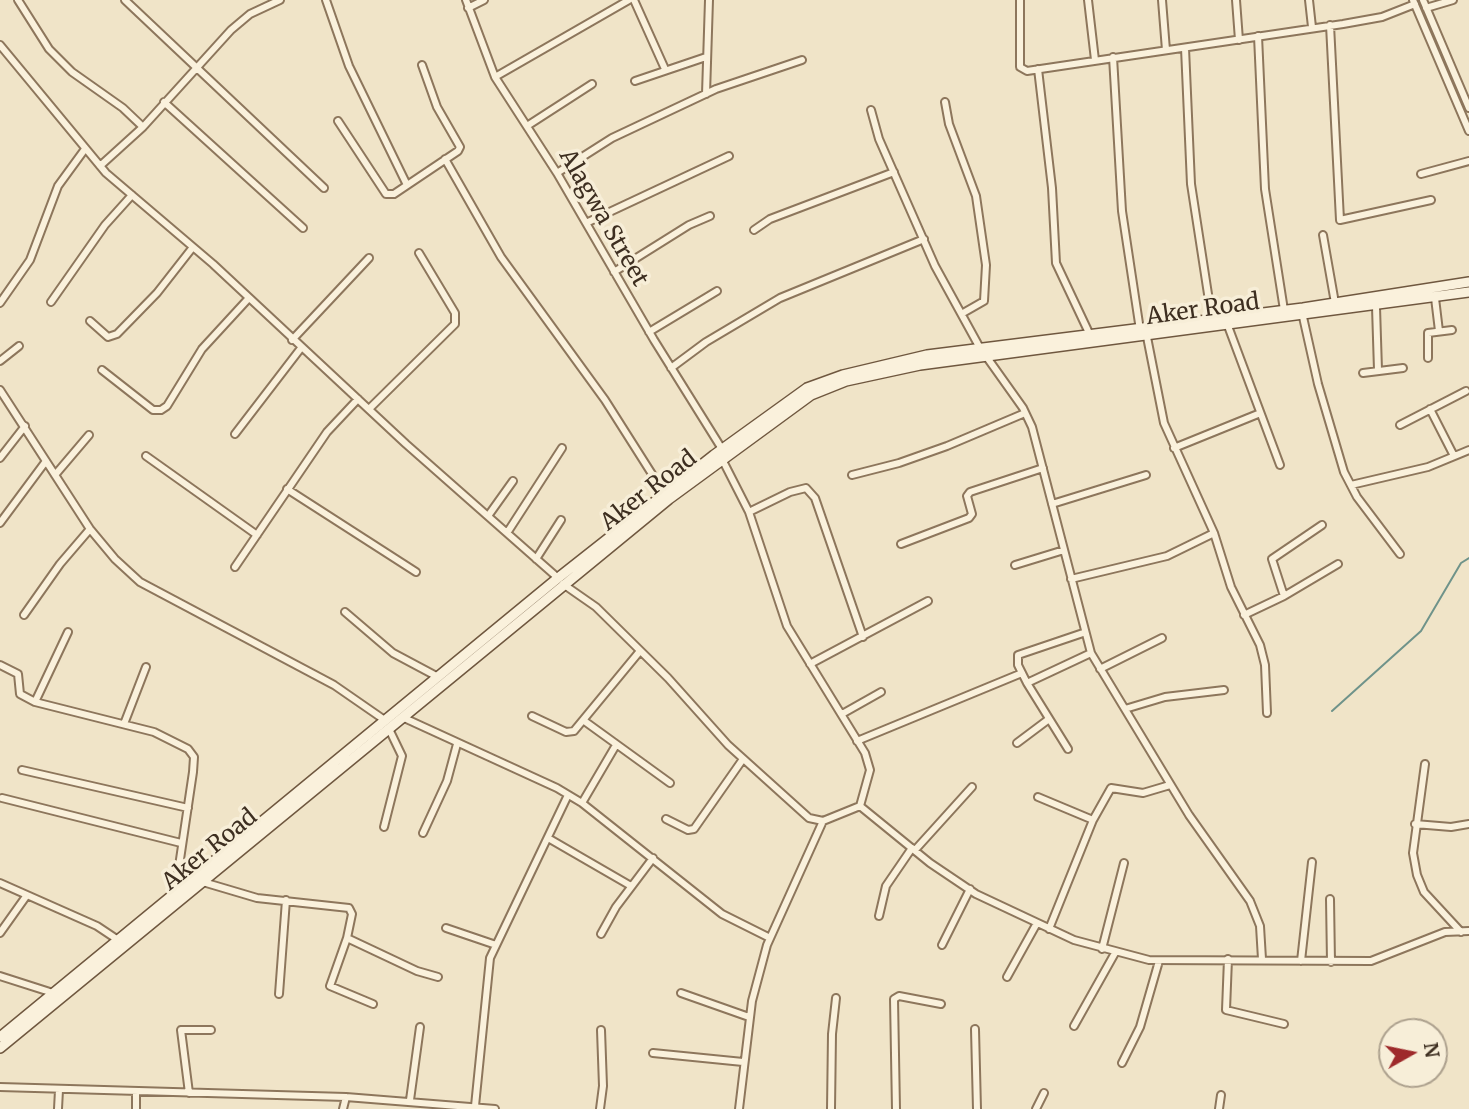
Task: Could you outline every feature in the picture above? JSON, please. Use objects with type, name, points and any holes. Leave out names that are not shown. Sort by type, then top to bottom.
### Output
[{"type":"street","points":[[18,0],[49,49],[72,72],[123,108],[143,127]]},
{"type":"street","points":[[125,0],[324,188]]},
{"type":"street","points":[[100,166],[143,127],[195,68],[250,14],[280,0]]},
{"type":"street","points":[[326,0],[349,66],[407,185]]},
{"type":"street","name":"Alagwa Street","points":[[466,0],[495,76],[557,173],[722,454],[749,512],[787,626],[858,741],[870,770],[860,806]]},
{"type":"street","points":[[468,8],[484,0]]},
{"type":"street","points":[[495,76],[632,0],[665,69]]},
{"type":"street","points":[[706,94],[709,0]]},
{"type":"street","points":[[1020,0],[1020,66],[1027,71],[1382,17],[1414,2],[1469,131]]},
{"type":"street","points":[[1088,0],[1095,60]]},
{"type":"street","points":[[1162,0],[1166,51]]},
{"type":"street","points":[[1236,0],[1240,40]]},
{"type":"street","points":[[1309,0],[1312,27]]},
{"type":"street","points":[[1423,0],[1469,108]]},
{"type":"street","points":[[1426,8],[1452,0]]},
{"type":"street","points":[[1331,25],[1340,220],[1431,200]]},
{"type":"street","points":[[1258,36],[1265,189],[1284,310]]},
{"type":"street","points":[[0,46],[100,166],[193,247],[292,340],[536,559],[596,607],[743,759],[809,818],[823,821],[860,806],[913,849],[970,889],[1049,929],[1115,953],[1159,961],[1371,961],[1445,932],[1465,932]]},
{"type":"street","points":[[1185,48],[1191,184],[1212,320]]},
{"type":"street","points":[[635,81],[706,57]]},
{"type":"street","points":[[1113,57],[1122,211],[1144,333],[1164,423],[1214,533],[1244,615],[1260,645],[1265,665],[1267,713]]},
{"type":"street","points":[[557,173],[612,138],[706,94],[803,60]]},
{"type":"street","points":[[338,121],[386,194],[394,194],[460,147],[437,107],[422,65]]},
{"type":"street","points":[[1038,69],[1052,188],[1056,262],[1090,336]]},
{"type":"street","points":[[1459,85],[1469,82]]},
{"type":"street","points":[[527,126],[592,84]]},
{"type":"street","points":[[164,102],[303,228]]},
{"type":"street","points":[[945,102],[949,124],[976,196],[986,265],[984,301],[963,313]]},
{"type":"street","points":[[870,110],[879,139],[935,266],[983,352],[1025,413],[1043,468],[1083,633],[1091,653],[1170,785],[1251,901],[1260,926],[1262,960]]},
{"type":"street","points":[[0,303],[30,260],[58,186],[85,149]]},
{"type":"street","points":[[586,223],[729,156]]},
{"type":"street","points":[[445,159],[500,257],[604,400],[664,494]]},
{"type":"street","points":[[1421,174],[1469,161]]},
{"type":"street","points":[[754,230],[770,219],[894,172]]},
{"type":"street","points":[[51,302],[105,225],[132,195]]},
{"type":"street","points":[[614,272],[689,225],[710,216]]},
{"type":"street","points":[[1323,235],[1335,303]]},
{"type":"street","points":[[671,369],[706,342],[780,298],[924,239]]},
{"type":"street","points":[[90,321],[108,337],[117,334],[157,292],[193,247]]},
{"type":"street","points":[[369,409],[455,324],[455,313],[419,253]]},
{"type":"street","points":[[292,340],[369,258]]},
{"type":"street","name":"Aker Road","points":[[1184,328],[1212,320],[1469,282]]},
{"type":"street","points":[[649,332],[717,291]]},
{"type":"street","name":"Aker Road","points":[[983,352],[1303,317],[1469,292]]},
{"type":"street","points":[[1435,298],[1439,331]]},
{"type":"street","points":[[102,370],[153,410],[161,410],[167,406],[202,349],[248,299]]},
{"type":"street","points":[[1376,307],[1378,370]]},
{"type":"street","points":[[1303,317],[1330,430],[1351,485],[1400,554]]},
{"type":"street","points":[[1228,326],[1258,414],[1280,465]]},
{"type":"street","points":[[1428,358],[1426,335],[1452,330]]},
{"type":"street","name":"Aker Road","points":[[388,725],[402,717],[664,494],[797,404],[826,388],[983,352],[1090,336],[1144,333]]},
{"type":"street","points":[[0,361],[19,346]]},
{"type":"street","points":[[235,434],[301,348]]},
{"type":"street","points":[[1363,373],[1402,368]]},
{"type":"street","points":[[0,390],[90,529],[115,559],[140,582],[334,685],[388,725],[402,756],[384,827]]},
{"type":"street","points":[[1400,425],[1465,391]]},
{"type":"street","points":[[235,567],[327,432],[358,399]]},
{"type":"street","points":[[1430,409],[1454,456]]},
{"type":"street","points":[[852,475],[923,455],[1025,413]]},
{"type":"street","points":[[1174,448],[1258,414]]},
{"type":"street","points":[[0,458],[25,426]]},
{"type":"street","points":[[55,475],[89,435]]},
{"type":"street","points":[[507,533],[562,448]]},
{"type":"street","points":[[1351,485],[1428,467],[1469,450]]},
{"type":"street","name":"Aker Road","points":[[0,1048],[118,940],[175,893],[388,725],[438,677],[722,454]]},
{"type":"street","points":[[146,456],[257,535]]},
{"type":"street","points":[[0,523],[46,461]]},
{"type":"street","points":[[901,544],[969,518],[972,514],[967,496],[970,492],[1043,468]]},
{"type":"street","points":[[1052,504],[1146,475]]},
{"type":"street","points":[[488,516],[513,481]]},
{"type":"street","points":[[749,512],[790,492],[806,488],[815,498],[863,637]]},
{"type":"street","points":[[287,489],[416,572]]},
{"type":"street","points":[[536,559],[561,520]]},
{"type":"street","points":[[1284,596],[1272,559],[1322,525]]},
{"type":"street","points":[[24,614],[90,529]]},
{"type":"street","points":[[1071,579],[1167,556],[1214,533]]},
{"type":"street","points":[[1015,565],[1064,550]]},
{"type":"street","points":[[1244,615],[1284,596],[1338,564]]},
{"type":"street","points":[[810,664],[928,601]]},
{"type":"street","points":[[345,612],[393,653],[438,677]]},
{"type":"street","points":[[36,702],[68,632]]},
{"type":"street","points":[[1068,749],[1021,673],[1017,665],[1018,655],[1083,633]]},
{"type":"street","points":[[1100,669],[1162,638]]},
{"type":"street","points":[[532,716],[569,733],[640,651]]},
{"type":"street","points":[[1027,683],[1091,653]]},
{"type":"street","points":[[0,665],[18,674],[20,694],[36,702],[154,732],[188,749],[194,757],[194,772],[175,893]]},
{"type":"street","points":[[124,724],[146,667]]},
{"type":"street","points":[[858,741],[1021,673]]},
{"type":"street","points":[[1125,709],[1165,696],[1224,690]]},
{"type":"street","points":[[842,714],[881,692]]},
{"type":"street","points":[[402,717],[582,803],[722,914],[770,939]]},
{"type":"street","points":[[1017,743],[1049,719]]},
{"type":"street","points":[[583,720],[670,783]]},
{"type":"street","points":[[424,833],[447,781],[457,744]]},
{"type":"street","points":[[582,803],[616,746]]},
{"type":"street","name":"Aker Road","points":[[0,1037],[53,993],[89,969],[202,881],[351,753]]},
{"type":"street","points":[[666,819],[688,831],[694,829],[743,759]]},
{"type":"street","points":[[1425,764],[1413,853],[1424,892],[1465,932]]},
{"type":"street","points":[[22,771],[188,808]]},
{"type":"street","points":[[1049,929],[1093,820],[1111,788],[1143,793],[1170,785]]},
{"type":"street","points":[[879,916],[886,886],[913,849],[972,787]]},
{"type":"street","points":[[475,1107],[486,1015],[486,979],[496,945],[568,795]]},
{"type":"street","points":[[1038,797],[1093,820]]},
{"type":"street","points":[[2,798],[181,843]]},
{"type":"street","points":[[739,1109],[749,1017],[770,939],[823,821]]},
{"type":"street","points":[[1415,824],[1434,827],[1469,824]]},
{"type":"street","points":[[548,838],[631,886]]},
{"type":"street","points":[[601,933],[631,886],[653,858]]},
{"type":"street","points":[[1301,961],[1312,862]]},
{"type":"street","points":[[1102,949],[1124,863]]},
{"type":"street","points":[[202,881],[257,898],[349,908],[352,914],[347,938],[331,986],[373,1004]]},
{"type":"street","points":[[0,883],[97,926],[118,940]]},
{"type":"street","points":[[942,945],[970,889]]},
{"type":"street","points":[[0,933],[27,895]]},
{"type":"street","points":[[1330,900],[1331,962]]},
{"type":"street","points":[[279,994],[286,901]]},
{"type":"street","points":[[1007,976],[1037,923]]},
{"type":"street","points":[[446,928],[496,945]]},
{"type":"street","points":[[347,938],[417,971],[438,977]]},
{"type":"street","points":[[1074,1026],[1115,953]]},
{"type":"street","points":[[1227,959],[1226,1010],[1284,1024]]},
{"type":"street","points":[[1122,1063],[1147,1007],[1159,961]]},
{"type":"street","points":[[0,976],[53,993]]},
{"type":"street","points":[[681,993],[749,1017]]},
{"type":"street","points":[[896,1109],[894,999],[899,996],[941,1004]]},
{"type":"street","points":[[831,1109],[832,1034],[836,998]]},
{"type":"street","points":[[410,1100],[420,1027]]},
{"type":"street","points":[[975,1029],[977,1109]]},
{"type":"street","points":[[189,1093],[181,1030],[211,1030]]},
{"type":"street","points":[[600,1109],[603,1086],[601,1030]]},
{"type":"street","points":[[653,1053],[743,1062]]},
{"type":"street","points":[[0,1087],[346,1097],[410,1100],[495,1109]]},
{"type":"street","points":[[58,1109],[59,1090]]},
{"type":"street","points":[[135,1109],[136,1091]]},
{"type":"street","points":[[1036,1109],[1044,1093]]},
{"type":"street","points":[[1219,1109],[1221,1095]]},
{"type":"street","points":[[343,1109],[346,1097]]},
{"type":"waterway","points":[[1332,711],[1421,631],[1461,563],[1469,558]]}]
